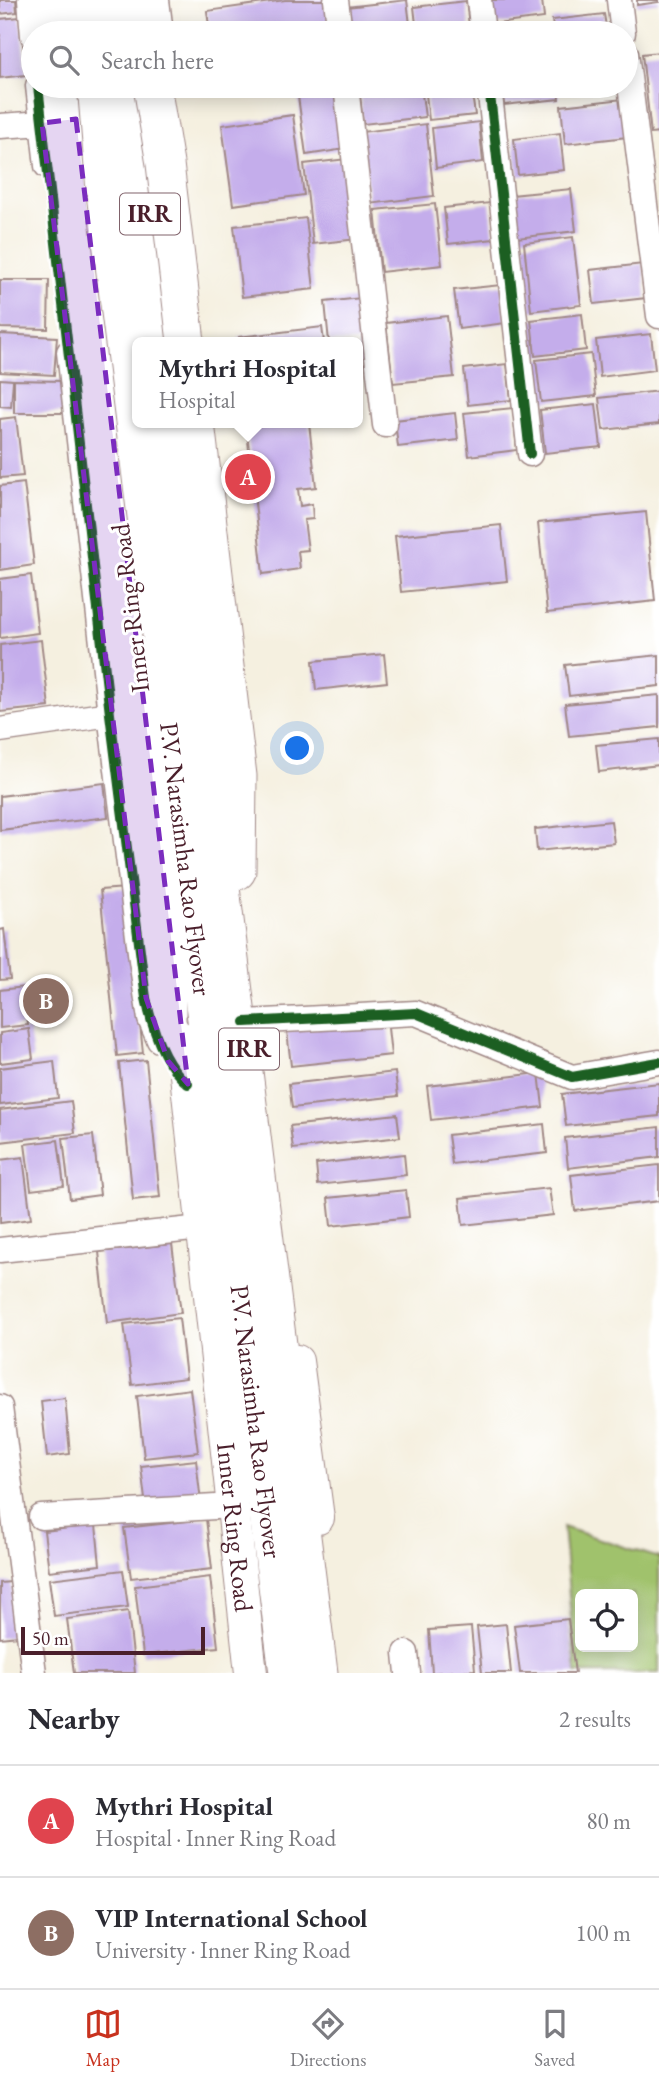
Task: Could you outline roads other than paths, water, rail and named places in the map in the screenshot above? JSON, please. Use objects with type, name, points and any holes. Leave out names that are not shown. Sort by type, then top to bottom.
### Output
[{"type":"highway","points":[[52,0],[53,21]]},
{"type":"highway","points":[[78,0],[81,21]]},
{"type":"highway","points":[[110,0],[113,21]]},
{"type":"highway","points":[[135,0],[139,21]]},
{"type":"highway","points":[[59,98],[68,204],[167,979],[167,1024],[186,1073]]},
{"type":"highway","name":"P.V. Narasimha Rao Flyover","points":[[91,98],[288,1673]]},
{"type":"highway","points":[[123,98],[168,337]]},
{"type":"highway","points":[[154,98],[164,164],[169,337]]},
{"type":"highway","name":"P.V. Narasimha Rao Flyover","points":[[164,428],[319,1673]]},
{"type":"highway","points":[[197,428],[239,789],[235,942]]},
{"type":"main road","points":[[66,0],[68,21]]},
{"type":"main road","points":[[120,0],[123,21]]},
{"type":"main road","name":"Inner Ring Road","points":[[75,98],[140,698],[186,1073],[251,1673]]},
{"type":"main road","name":"IRR","points":[[134,98],[168,337]]},
{"type":"main road","name":"IRR","points":[[180,428],[235,942],[308,1429],[334,1673]]},
{"type":"street","points":[[30,0],[32,21]]},
{"type":"street","points":[[157,0],[160,21]]},
{"type":"street","points":[[336,0],[339,21]]},
{"type":"street","points":[[480,0],[482,21]]},
{"type":"street","points":[[619,0],[622,21]]},
{"type":"street","points":[[39,98],[110,714],[150,1019],[168,1061],[179,1077],[186,1073]]},
{"type":"street","points":[[170,337],[190,240],[171,98]]},
{"type":"street","points":[[347,98],[385,425]]},
{"type":"street","points":[[490,98],[530,454]]},
{"type":"street","points":[[632,98],[659,316]]},
{"type":"street","points":[[0,126],[76,120]]},
{"type":"street","points":[[0,730],[110,714]]},
{"type":"street","points":[[245,1022],[416,1013],[572,1077],[659,1062]]},
{"type":"street","points":[[0,1250],[201,1228]]},
{"type":"street","points":[[0,1407],[4,1469],[34,1673]]},
{"type":"street","points":[[41,1517],[233,1506]]},
{"type":"place","name":"Mythri Hospital","points":[[248,477]]},
{"type":"place","name":"VIP International School","points":[[46,1001]]}]
